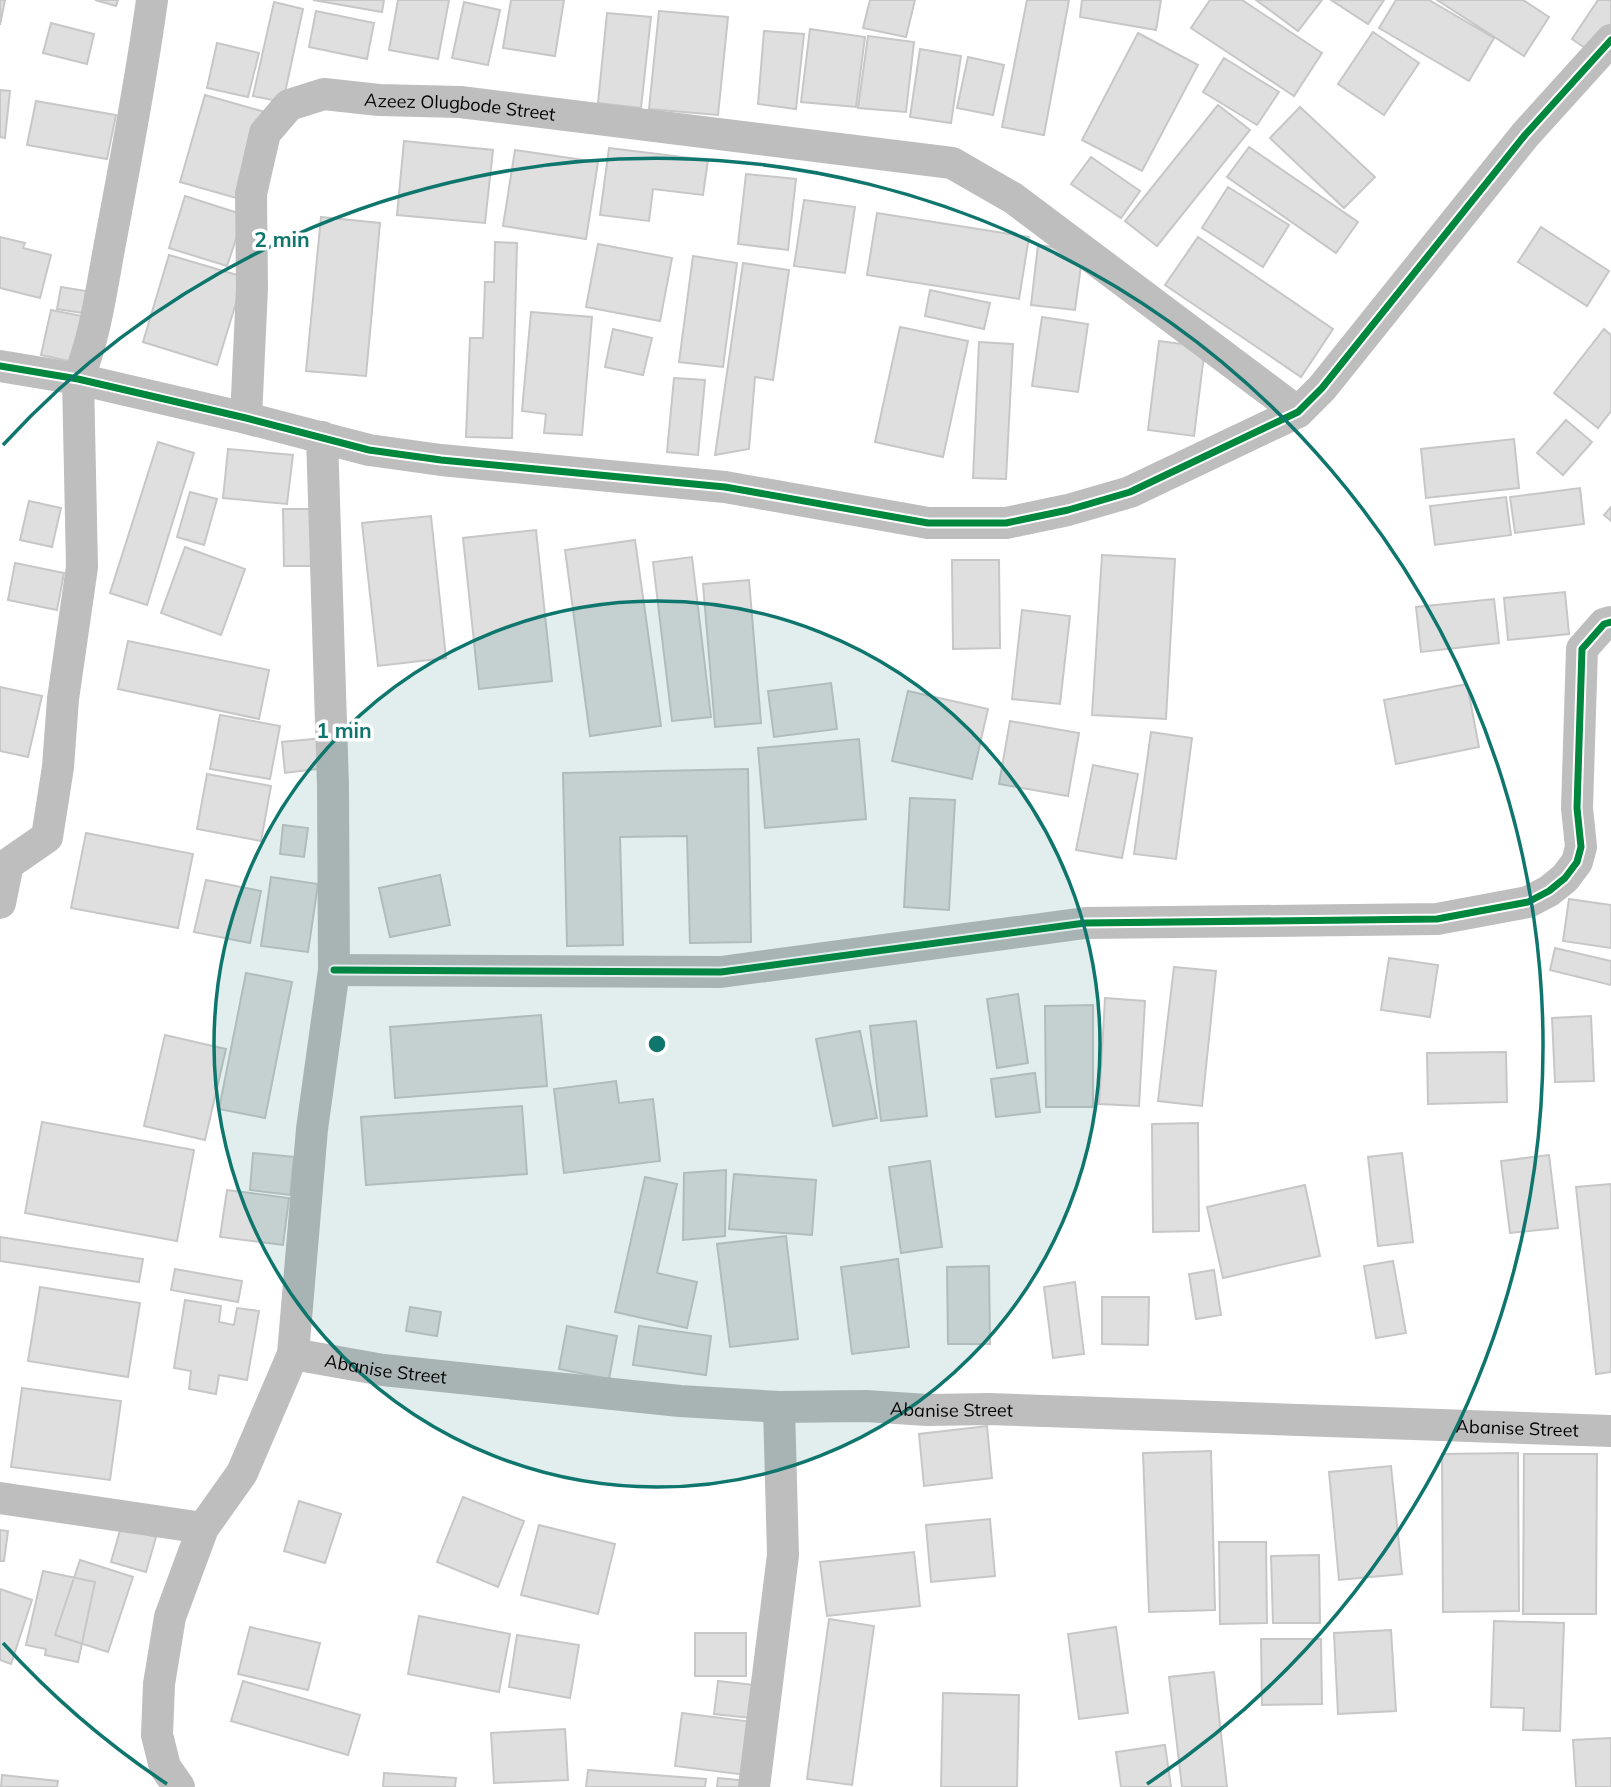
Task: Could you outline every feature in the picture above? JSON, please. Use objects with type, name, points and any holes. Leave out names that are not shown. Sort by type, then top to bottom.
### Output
[{"type":"street","points":[[0,903],[8,864],[47,836],[82,567],[78,379],[85,363],[104,276],[140,85],[152,0]]},
{"type":"street","points":[[0,366],[78,379],[369,450],[440,460],[725,487],[928,523],[1006,523],[1068,510],[1130,492],[1298,412],[1322,388],[1525,135],[1611,40]]},
{"type":"street","name":"Azeez Olugbode Street","points":[[246,418],[252,288],[251,194],[265,132],[289,105],[324,94],[379,100],[460,102],[952,163],[1013,198],[1298,412]]},
{"type":"street","points":[[179,1787],[165,1767],[157,1735],[159,1684],[170,1617],[203,1528],[242,1473],[293,1354],[312,1129],[334,970],[333,786],[321,438]]},
{"type":"street","points":[[334,970],[721,972],[1085,923],[1437,919],[1528,902],[1549,891],[1565,878],[1577,862],[1581,847],[1577,808],[1582,649],[1604,624],[1611,622]]},
{"type":"street","name":"Abanise Street","points":[[293,1354],[383,1370],[680,1401],[779,1407],[1002,1409],[1611,1431]]},
{"type":"street","points":[[754,1787],[783,1555],[779,1407]]},
{"type":"street","points":[[0,1497],[203,1528]]},
{"type":"building","points":[[0,0],[5,0],[0,25]]},
{"type":"building","points":[[95,0],[118,0],[116,6]]},
{"type":"building","points":[[313,0],[384,0],[382,12]]},
{"type":"building","points":[[398,0],[449,0],[438,59],[389,50]]},
{"type":"building","points":[[511,0],[564,0],[555,56],[503,48]]},
{"type":"building","points":[[870,0],[915,0],[906,37],[863,28]]},
{"type":"building","points":[[1027,0],[1069,0],[1044,135],[1002,127]]},
{"type":"building","points":[[1082,0],[1161,0],[1156,30],[1080,17]]},
{"type":"building","points":[[1210,0],[1242,0],[1322,53],[1294,96],[1191,28]]},
{"type":"building","points":[[1256,0],[1322,0],[1298,31]]},
{"type":"building","points":[[1331,0],[1384,0],[1368,24]]},
{"type":"building","points":[[1396,0],[1429,0],[1494,38],[1469,81],[1379,28]]},
{"type":"building","points":[[1437,0],[1523,0],[1549,17],[1524,56]]},
{"type":"building","points":[[1598,0],[1611,0],[1611,28],[1594,54],[1572,39]]},
{"type":"building","points":[[274,2],[303,9],[283,102],[253,96]]},
{"type":"building","points":[[464,2],[500,10],[488,65],[452,58]]},
{"type":"building","points":[[316,11],[374,23],[367,59],[309,47]]},
{"type":"building","points":[[659,11],[728,17],[718,115],[649,109]]},
{"type":"building","points":[[607,13],[651,17],[641,108],[598,103]]},
{"type":"building","points":[[51,23],[94,34],[87,64],[43,53]]},
{"type":"building","points":[[810,29],[865,37],[856,107],[801,102]]},
{"type":"building","points":[[764,31],[804,34],[796,109],[758,104]]},
{"type":"building","points":[[1373,32],[1419,63],[1384,115],[1338,84]]},
{"type":"building","points":[[1138,33],[1198,65],[1142,171],[1082,140]]},
{"type":"building","points":[[868,36],[914,42],[906,112],[858,108]]},
{"type":"building","points":[[217,43],[259,53],[248,97],[207,88]]},
{"type":"building","points":[[920,49],[961,56],[951,123],[910,117]]},
{"type":"building","points":[[968,57],[1004,65],[993,115],[957,108]]},
{"type":"building","points":[[1224,58],[1279,92],[1257,125],[1203,92]]},
{"type":"building","points":[[0,90],[10,91],[5,138],[0,137]]},
{"type":"building","points":[[205,95],[265,112],[240,199],[180,182]]},
{"type":"building","points":[[36,101],[116,115],[107,159],[27,145]]},
{"type":"building","points":[[1218,105],[1250,130],[1157,246],[1125,221]]},
{"type":"building","points":[[1300,107],[1375,177],[1344,208],[1270,138]]},
{"type":"building","points":[[404,141],[493,150],[485,223],[397,215]]},
{"type":"building","points":[[1249,147],[1358,222],[1336,253],[1227,177]]},
{"type":"building","points":[[609,148],[708,160],[703,195],[653,189],[649,221],[600,215]]},
{"type":"building","points":[[515,150],[598,162],[586,239],[503,226]]},
{"type":"building","points":[[1091,157],[1140,191],[1121,218],[1071,184]]},
{"type":"building","points":[[746,174],[796,179],[788,250],[738,244]]},
{"type":"building","points":[[1228,187],[1289,225],[1263,267],[1202,228]]},
{"type":"building","points":[[185,196],[244,215],[227,266],[169,248]]},
{"type":"building","points":[[804,200],[855,207],[845,273],[794,266]]},
{"type":"building","points":[[877,213],[1029,237],[1019,299],[867,275]]},
{"type":"building","points":[[321,217],[380,223],[366,376],[306,371]]},
{"type":"building","points":[[1541,227],[1609,271],[1587,306],[1518,262]]},
{"type":"building","points":[[0,237],[25,243],[23,248],[51,255],[40,298],[0,288]]},
{"type":"building","points":[[1198,237],[1333,329],[1301,377],[1165,285]]},
{"type":"building","points":[[495,242],[517,243],[512,438],[466,437],[470,338],[483,338],[485,282],[494,282]]},
{"type":"building","points":[[598,244],[672,258],[660,321],[586,307]]},
{"type":"building","points":[[1038,245],[1083,251],[1075,310],[1031,305]]},
{"type":"building","points":[[169,255],[244,277],[217,365],[143,342]]},
{"type":"building","points":[[693,256],[737,263],[723,367],[679,362]]},
{"type":"building","points":[[743,263],[789,270],[773,380],[755,377],[749,449],[715,455]]},
{"type":"building","points":[[61,287],[86,291],[83,313],[57,309]]},
{"type":"building","points":[[930,290],[990,303],[984,329],[925,316]]},
{"type":"building","points":[[51,310],[87,317],[78,363],[41,355]]},
{"type":"building","points":[[531,312],[592,317],[582,435],[544,433],[546,414],[522,411]]},
{"type":"building","points":[[1042,317],[1088,324],[1078,392],[1032,386]]},
{"type":"building","points":[[900,327],[968,341],[943,457],[875,442]]},
{"type":"building","points":[[613,329],[652,338],[643,375],[605,367]]},
{"type":"building","points":[[1604,329],[1611,335],[1611,411],[1598,428],[1554,393]]},
{"type":"building","points":[[1159,341],[1205,347],[1194,436],[1148,430]]},
{"type":"building","points":[[979,342],[1013,344],[1006,479],[973,478]]},
{"type":"building","points":[[674,378],[705,380],[698,455],[667,452]]},
{"type":"building","points":[[1566,420],[1592,442],[1563,475],[1537,453]]},
{"type":"building","points":[[1514,439],[1519,488],[1426,498],[1421,449]]},
{"type":"building","points":[[158,442],[194,453],[147,605],[110,593]]},
{"type":"building","points":[[228,449],[293,455],[287,504],[223,498]]},
{"type":"building","points":[[1580,488],[1584,524],[1515,533],[1510,497]]},
{"type":"building","points":[[190,492],[217,499],[204,545],[177,537]]},
{"type":"building","points":[[1506,497],[1511,535],[1435,545],[1430,506]]},
{"type":"building","points":[[29,501],[61,508],[52,547],[20,540]]},
{"type":"building","points":[[1611,507],[1611,521],[1604,515]]},
{"type":"building","points":[[283,509],[318,509],[319,566],[284,566]]},
{"type":"building","points":[[431,516],[446,658],[378,666],[362,523]]},
{"type":"building","points":[[536,530],[552,681],[479,689],[463,538]]},
{"type":"building","points":[[635,540],[661,726],[590,736],[565,550]]},
{"type":"building","points":[[185,547],[245,569],[221,635],[161,613]]},
{"type":"building","points":[[1102,555],[1175,559],[1166,719],[1092,715]]},
{"type":"building","points":[[692,557],[711,717],[672,721],[653,562]]},
{"type":"building","points":[[952,560],[999,560],[1000,648],[953,649]]},
{"type":"building","points":[[15,563],[64,573],[57,610],[8,600]]},
{"type":"building","points":[[749,580],[761,723],[715,727],[703,584]]},
{"type":"building","points":[[1565,592],[1569,634],[1508,640],[1504,598]]},
{"type":"building","points":[[1494,599],[1499,643],[1421,652],[1416,607]]},
{"type":"building","points":[[1022,610],[1070,616],[1060,704],[1012,699]]},
{"type":"building","points":[[128,641],[269,670],[259,719],[118,689]]},
{"type":"building","points":[[831,683],[837,729],[774,737],[768,691]]},
{"type":"building","points":[[1467,684],[1479,747],[1396,764],[1384,700]]},
{"type":"building","points":[[0,687],[42,696],[28,757],[0,751]]},
{"type":"building","points":[[908,691],[988,709],[972,779],[892,761]]},
{"type":"building","points":[[220,715],[280,726],[270,779],[210,769]]},
{"type":"building","points":[[1010,721],[1079,733],[1068,796],[999,784]]},
{"type":"building","points":[[1151,732],[1192,738],[1176,859],[1134,854]]},
{"type":"building","points":[[323,738],[326,768],[285,773],[282,742]]},
{"type":"building","points":[[859,739],[866,819],[765,828],[758,748]]},
{"type":"building","points":[[1093,765],[1138,774],[1122,858],[1076,850]]},
{"type":"building","points":[[748,769],[751,942],[690,943],[687,836],[620,837],[623,945],[567,946],[563,773]]},
{"type":"building","points":[[207,774],[271,786],[261,841],[197,829]]},
{"type":"building","points":[[910,798],[955,800],[949,910],[904,907]]},
{"type":"building","points":[[283,825],[308,828],[304,857],[280,854]]},
{"type":"building","points":[[86,833],[193,854],[178,928],[71,908]]},
{"type":"building","points":[[440,875],[450,925],[390,937],[379,888]]},
{"type":"building","points":[[271,877],[318,884],[308,952],[261,946]]},
{"type":"building","points":[[206,880],[261,891],[250,943],[194,932]]},
{"type":"building","points":[[1569,899],[1611,905],[1611,948],[1563,941]]},
{"type":"building","points":[[1555,948],[1611,961],[1611,985],[1550,970]]},
{"type":"building","points":[[1389,958],[1438,965],[1430,1017],[1381,1010]]},
{"type":"building","points":[[1174,967],[1216,971],[1202,1106],[1158,1101]]},
{"type":"building","points":[[246,973],[292,982],[265,1118],[219,1109]]},
{"type":"building","points":[[1018,994],[1028,1063],[997,1068],[987,999]]},
{"type":"building","points":[[1105,998],[1145,1001],[1139,1106],[1099,1104]]},
{"type":"building","points":[[1093,1005],[1093,1107],[1046,1107],[1045,1006]]},
{"type":"building","points":[[541,1015],[547,1086],[395,1098],[390,1027]]},
{"type":"building","points":[[1591,1016],[1594,1081],[1555,1082],[1552,1018]]},
{"type":"building","points":[[916,1021],[927,1116],[881,1121],[870,1026]]},
{"type":"building","points":[[860,1031],[877,1118],[833,1126],[816,1039]]},
{"type":"building","points":[[165,1035],[226,1049],[205,1140],[144,1126]]},
{"type":"building","points":[[1506,1052],[1507,1102],[1428,1104],[1427,1053]]},
{"type":"building","points":[[1035,1073],[1040,1112],[996,1117],[991,1079]]},
{"type":"building","points":[[616,1081],[619,1103],[653,1099],[660,1161],[564,1173],[554,1089]]},
{"type":"building","points":[[522,1106],[527,1174],[366,1185],[361,1117]]},
{"type":"building","points":[[42,1122],[194,1150],[177,1241],[25,1213]]},
{"type":"building","points":[[1198,1123],[1199,1231],[1153,1232],[1152,1124]]},
{"type":"building","points":[[253,1153],[294,1157],[290,1195],[250,1190]]},
{"type":"building","points":[[1402,1153],[1413,1242],[1378,1246],[1368,1157]]},
{"type":"building","points":[[1549,1155],[1558,1228],[1510,1233],[1501,1161]]},
{"type":"building","points":[[930,1161],[942,1247],[901,1253],[889,1167]]},
{"type":"building","points":[[726,1170],[725,1236],[683,1240],[684,1173]]},
{"type":"building","points":[[734,1174],[816,1180],[812,1235],[729,1229]]},
{"type":"building","points":[[645,1177],[677,1184],[657,1273],[697,1282],[687,1328],[615,1312]]},
{"type":"building","points":[[1611,1184],[1611,1372],[1596,1374],[1576,1187]]},
{"type":"building","points":[[1305,1185],[1320,1256],[1223,1278],[1207,1207]]},
{"type":"building","points":[[227,1190],[289,1198],[283,1245],[220,1237]]},
{"type":"building","points":[[786,1236],[798,1339],[730,1347],[717,1244]]},
{"type":"building","points":[[0,1237],[143,1259],[139,1282],[0,1261]]},
{"type":"building","points":[[898,1259],[909,1347],[852,1354],[841,1267]]},
{"type":"building","points":[[1393,1261],[1406,1333],[1376,1338],[1364,1266]]},
{"type":"building","points":[[989,1266],[990,1344],[948,1344],[947,1267]]},
{"type":"building","points":[[175,1269],[242,1281],[238,1302],[171,1290]]},
{"type":"building","points":[[1214,1270],[1221,1315],[1196,1319],[1189,1274]]},
{"type":"building","points":[[1075,1282],[1084,1354],[1053,1358],[1044,1287]]},
{"type":"building","points":[[40,1287],[140,1303],[128,1377],[28,1361]]},
{"type":"building","points":[[1102,1297],[1149,1297],[1148,1345],[1102,1344]]},
{"type":"building","points":[[185,1300],[221,1306],[219,1322],[234,1325],[237,1308],[259,1311],[247,1380],[219,1375],[216,1394],[189,1389],[191,1371],[174,1368]]},
{"type":"building","points":[[410,1307],[441,1312],[437,1336],[406,1331]]},
{"type":"building","points":[[567,1326],[617,1336],[609,1379],[559,1369]]},
{"type":"building","points":[[639,1326],[711,1336],[706,1375],[633,1365]]},
{"type":"building","points":[[22,1388],[121,1401],[110,1480],[11,1467]]},
{"type":"building","points":[[987,1426],[992,1478],[924,1486],[919,1434]]},
{"type":"building","points":[[1211,1451],[1215,1610],[1149,1612],[1143,1453]]},
{"type":"building","points":[[1518,1453],[1519,1611],[1443,1612],[1442,1454]]},
{"type":"building","points":[[1524,1454],[1597,1454],[1596,1614],[1523,1614]]},
{"type":"building","points":[[1391,1466],[1402,1574],[1339,1580],[1329,1472]]},
{"type":"building","points":[[463,1497],[524,1521],[498,1587],[437,1562]]},
{"type":"building","points":[[299,1501],[341,1514],[325,1563],[284,1551]]},
{"type":"building","points":[[990,1519],[995,1576],[931,1582],[926,1525]]},
{"type":"building","points":[[539,1525],[615,1544],[598,1614],[521,1595]]},
{"type":"building","points":[[121,1527],[156,1537],[146,1572],[111,1562]]},
{"type":"building","points":[[0,1530],[8,1531],[4,1561],[0,1561]]},
{"type":"building","points":[[1219,1542],[1266,1542],[1267,1623],[1220,1624]]},
{"type":"building","points":[[914,1552],[920,1606],[827,1616],[820,1562]]},
{"type":"building","points":[[1319,1555],[1320,1623],[1273,1623],[1271,1556]]},
{"type":"building","points":[[80,1560],[133,1577],[108,1652],[55,1635]]},
{"type":"building","points":[[43,1571],[95,1582],[78,1662],[45,1655],[46,1649],[26,1645]]},
{"type":"building","points":[[0,1589],[32,1600],[11,1664],[0,1660]]},
{"type":"building","points":[[419,1616],[510,1634],[499,1692],[408,1674]]},
{"type":"building","points":[[829,1619],[874,1626],[852,1785],[807,1779]]},
{"type":"building","points":[[1494,1621],[1564,1623],[1560,1731],[1523,1730],[1524,1708],[1491,1707]]},
{"type":"building","points":[[250,1627],[320,1643],[308,1690],[238,1674]]},
{"type":"building","points":[[1116,1627],[1128,1713],[1079,1719],[1068,1634]]},
{"type":"building","points":[[1391,1630],[1396,1711],[1338,1714],[1334,1633]]},
{"type":"building","points":[[695,1633],[746,1633],[746,1676],[695,1676]]},
{"type":"building","points":[[517,1635],[579,1645],[570,1698],[509,1687]]},
{"type":"building","points":[[1261,1639],[1321,1639],[1322,1704],[1262,1705]]},
{"type":"building","points":[[1214,1672],[1227,1787],[1182,1787],[1169,1677]]},
{"type":"building","points":[[243,1681],[360,1715],[348,1755],[231,1721]]},
{"type":"building","points":[[718,1681],[763,1686],[760,1719],[714,1714]]},
{"type":"building","points":[[943,1693],[1019,1695],[1017,1787],[941,1787]]},
{"type":"building","points":[[682,1713],[753,1722],[746,1775],[675,1766]]},
{"type":"building","points":[[565,1729],[568,1780],[494,1783],[491,1733]]},
{"type":"building","points":[[1611,1738],[1611,1787],[1576,1787],[1573,1740]]},
{"type":"building","points":[[1165,1745],[1171,1787],[1121,1787],[1116,1752]]},
{"type":"building","points":[[588,1770],[706,1779],[705,1787],[586,1787]]},
{"type":"building","points":[[384,1773],[456,1778],[455,1787],[383,1787]]},
{"type":"building","points":[[2,1775],[58,1781],[57,1787],[1,1787]]},
{"type":"building","points":[[718,1778],[748,1781],[747,1787],[717,1787]]},
{"type":"cycle path","points":[[0,366],[78,379],[369,450],[441,460],[725,487],[928,523],[1006,523],[1068,510],[1130,492],[1298,412],[1322,388],[1525,135],[1611,40]]},
{"type":"cycle path","points":[[334,970],[721,972],[1085,923],[1437,919],[1528,902],[1549,891],[1565,878],[1577,862],[1581,847],[1577,808],[1582,649],[1604,624],[1611,622]]}]
